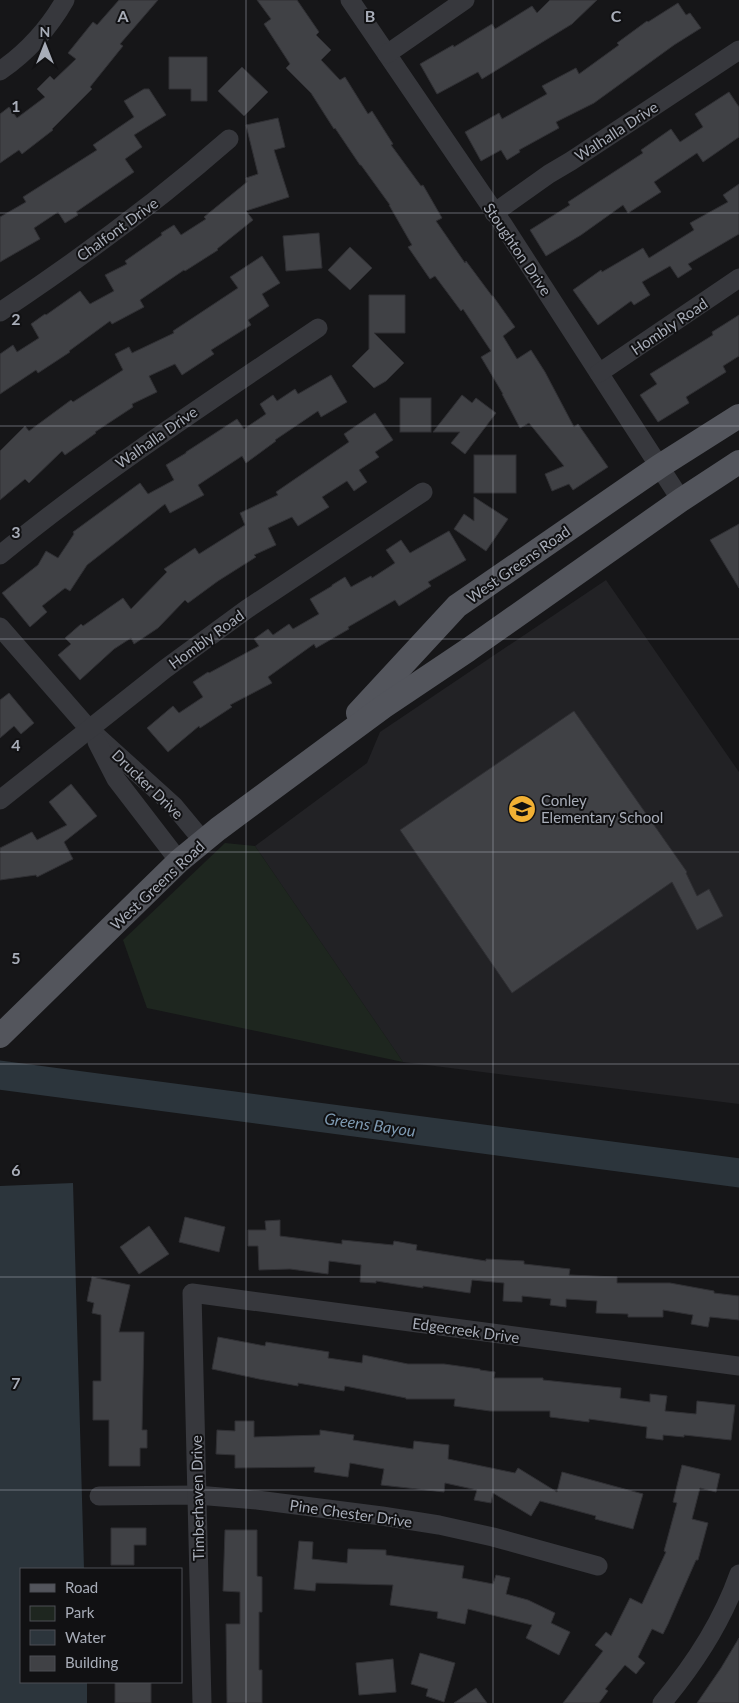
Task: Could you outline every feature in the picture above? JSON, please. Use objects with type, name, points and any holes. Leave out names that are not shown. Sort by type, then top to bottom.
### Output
[{"type":"main road","name":"West Greens Road","points":[[327,748],[457,606],[660,466],[739,416]]},
{"type":"main road","name":"West Greens Road","points":[[4,1032],[179,861],[204,841],[383,707],[468,650],[681,500],[739,462]]},
{"type":"street","points":[[0,71],[36,40],[50,24],[65,0]]},
{"type":"street","name":"Stoughton Drive","points":[[350,0],[494,213],[681,500]]},
{"type":"street","points":[[387,54],[465,0]]},
{"type":"street","name":"Walhalla Drive","points":[[494,213],[549,174],[739,50]]},
{"type":"street","name":"Chalfont Drive","points":[[0,312],[133,218],[229,139]]},
{"type":"street","name":"Hombly Road","points":[[599,373],[739,278]]},
{"type":"street","name":"Walhalla Drive","points":[[0,554],[67,501],[140,448],[318,328]]},
{"type":"street","name":"Hombly Road","points":[[0,800],[165,669],[246,609],[423,492]]},
{"type":"street","name":"Drucker Drive","points":[[0,627],[90,730],[174,806],[204,841]]},
{"type":"street","name":"Drucker Drive","points":[[90,730],[116,779],[179,861]]},
{"type":"street","name":"Edgecreek Drive","points":[[192,1293],[739,1366]]},
{"type":"street","name":"Timberhaven Drive","points":[[192,1293],[202,1703]]},
{"type":"street","name":"Pine Chester Drive","points":[[99,1496],[197,1495],[257,1500],[439,1525],[493,1537],[598,1566]]},
{"type":"street","points":[[662,1703],[680,1681],[717,1625],[739,1574]]},
{"type":"shaded area","name":"Conley Elementary School","points":[[606,580],[739,772],[739,1104],[403,1062],[255,846],[367,763],[380,732]]},
{"type":"green space","points":[[225,843],[255,846],[403,1062],[147,1008],[123,940]]},
{"type":"water","points":[[73,1183],[84,1568],[20,1568],[20,1683],[87,1683],[87,1703],[0,1703],[0,1186]]},
{"type":"building","points":[[119,0],[158,0],[120,44],[123,46],[90,87],[92,89],[53,130],[22,154],[19,150],[0,163],[0,114],[9,107],[17,118],[45,97],[37,89],[50,76],[54,80],[76,59],[68,53],[93,22],[97,25]]},
{"type":"building","points":[[257,0],[297,0],[319,32],[316,35],[331,50],[321,60],[340,80],[345,77],[368,114],[372,111],[393,144],[391,145],[421,186],[423,185],[442,218],[436,221],[465,263],[466,261],[515,327],[503,336],[517,359],[531,350],[574,427],[578,424],[608,467],[573,490],[569,484],[552,491],[545,474],[564,466],[529,423],[520,428],[481,357],[491,351],[463,309],[461,311],[435,276],[430,279],[408,247],[412,245],[390,205],[334,129],[311,93],[286,68],[290,64],[264,24],[271,19]]},
{"type":"building","points":[[550,0],[597,0],[572,24],[482,79],[478,72],[437,94],[420,64],[453,45],[454,47],[492,24],[495,29],[532,6],[537,13]]},
{"type":"building","points":[[678,3],[686,15],[690,13],[701,28],[674,45],[594,103],[556,122],[559,128],[519,150],[520,152],[507,160],[501,150],[481,161],[465,132],[499,113],[502,119],[547,94],[542,86],[576,68],[579,74],[619,45],[617,43],[647,21]]},
{"type":"building","points":[[169,57],[207,57],[207,101],[191,101],[191,89],[169,89]]},
{"type":"building","points":[[242,67],[268,92],[244,116],[218,91]]},
{"type":"building","points":[[144,89],[149,89],[166,115],[134,135],[142,147],[125,159],[134,172],[76,212],[78,215],[65,223],[58,212],[34,228],[40,239],[0,262],[0,217],[26,202],[23,197],[97,150],[93,145],[134,117],[124,101]]},
{"type":"building","points":[[729,92],[739,107],[739,137],[703,162],[697,153],[654,182],[661,192],[628,213],[623,205],[581,235],[546,256],[530,230],[570,205],[568,202],[643,153],[641,150],[671,129],[680,142],[703,127],[695,114]]},
{"type":"building","points":[[278,118],[285,147],[274,150],[289,197],[246,211],[253,220],[218,250],[184,270],[140,300],[144,307],[112,324],[110,321],[70,352],[38,373],[36,370],[0,394],[0,354],[13,345],[17,352],[39,338],[31,324],[80,291],[90,304],[114,291],[105,275],[127,264],[125,261],[162,235],[161,233],[174,225],[181,235],[206,219],[204,217],[247,182],[246,178],[258,174],[246,125]]},
{"type":"building","points":[[739,184],[739,234],[688,264],[692,269],[678,278],[670,266],[642,282],[650,295],[634,305],[631,301],[598,325],[573,290],[601,270],[602,272],[643,248],[649,258],[694,230],[690,223],[728,202],[723,195]]},
{"type":"building","points":[[319,233],[322,268],[286,271],[283,236]]},
{"type":"building","points":[[350,247],[372,268],[350,290],[328,270]]},
{"type":"building","points":[[262,256],[280,283],[262,294],[269,306],[248,320],[251,325],[211,350],[214,354],[182,375],[175,364],[149,376],[157,392],[132,404],[133,407],[65,455],[62,451],[29,483],[25,479],[0,500],[0,451],[25,426],[29,431],[71,400],[73,402],[123,370],[115,354],[129,347],[132,353],[174,333],[173,331],[238,288],[230,277]]},
{"type":"building","points":[[369,295],[405,295],[405,333],[374,333],[404,363],[386,381],[374,388],[352,366],[369,349]]},
{"type":"building","points":[[739,315],[739,356],[723,366],[726,372],[686,397],[689,403],[658,422],[640,395],[657,384],[650,374],[713,335],[712,332]]},
{"type":"building","points":[[331,375],[347,402],[321,417],[318,411],[275,440],[246,463],[242,456],[198,485],[204,495],[170,513],[165,504],[87,565],[70,591],[65,588],[42,606],[47,612],[30,627],[2,593],[38,565],[46,551],[58,558],[74,534],[73,532],[140,483],[148,494],[174,480],[166,465],[237,419],[244,429],[266,414],[260,404],[273,395],[277,401],[295,389],[298,394]]},
{"type":"building","points":[[462,395],[472,403],[476,398],[496,413],[465,454],[451,443],[460,432],[433,432]]},
{"type":"building","points":[[400,398],[431,398],[431,432],[400,432]]},
{"type":"building","points":[[375,413],[393,440],[375,452],[379,457],[359,470],[367,482],[354,491],[347,481],[322,497],[329,507],[298,526],[292,517],[268,528],[276,545],[254,555],[256,557],[188,603],[185,600],[158,628],[134,644],[131,638],[114,649],[80,680],[58,655],[71,644],[65,638],[81,624],[83,626],[123,598],[131,609],[167,572],[164,569],[195,548],[199,554],[245,525],[240,513],[278,495],[276,492],[349,442],[344,434]]},
{"type":"building","points":[[474,455],[516,455],[516,493],[474,493]]},
{"type":"building","points":[[474,497],[508,519],[486,551],[454,529],[464,514],[474,521]]},
{"type":"building","points":[[739,524],[739,588],[710,540]]},
{"type":"building","points":[[449,531],[466,560],[428,582],[431,586],[399,606],[395,600],[316,648],[314,644],[268,677],[272,683],[230,705],[232,707],[200,728],[199,726],[168,752],[147,728],[173,706],[179,713],[203,697],[193,682],[208,672],[259,646],[254,639],[268,629],[273,635],[289,624],[293,629],[319,614],[310,599],[345,577],[351,587],[371,576],[372,578],[395,563],[386,550],[401,540],[410,553]]},
{"type":"building","points":[[9,693],[34,723],[21,734],[14,726],[0,738],[0,700]]},
{"type":"building","points":[[574,711],[687,872],[697,896],[709,889],[723,916],[697,930],[672,882],[512,993],[400,830]]},
{"type":"building","points":[[71,784],[97,816],[64,842],[73,859],[37,877],[36,875],[0,880],[0,848],[32,832],[37,840],[67,825],[49,802]]},
{"type":"building","points":[[185,1217],[225,1227],[219,1252],[179,1242]]},
{"type":"building","points":[[280,1220],[280,1236],[342,1244],[342,1240],[393,1245],[394,1241],[417,1245],[416,1250],[486,1261],[486,1259],[524,1261],[524,1264],[570,1269],[569,1275],[617,1277],[617,1283],[670,1283],[714,1291],[714,1293],[739,1296],[739,1320],[710,1317],[708,1327],[691,1324],[693,1315],[663,1310],[663,1317],[628,1317],[628,1314],[596,1313],[597,1301],[566,1299],[566,1307],[550,1305],[551,1299],[522,1296],[522,1302],[503,1301],[504,1283],[472,1280],[470,1293],[376,1281],[376,1283],[360,1282],[361,1265],[329,1261],[328,1274],[290,1269],[259,1270],[258,1246],[248,1246],[248,1230],[266,1230],[265,1221]]},
{"type":"building","points":[[149,1226],[169,1254],[139,1274],[120,1247]]},
{"type":"building","points":[[92,1277],[130,1285],[119,1332],[144,1332],[142,1430],[147,1430],[147,1448],[140,1448],[140,1466],[109,1466],[109,1420],[93,1420],[93,1381],[101,1381],[101,1315],[92,1313],[94,1303],[87,1301]]},
{"type":"building","points":[[218,1337],[265,1346],[266,1342],[329,1352],[328,1358],[362,1363],[363,1355],[408,1364],[444,1364],[480,1369],[495,1372],[494,1378],[543,1378],[543,1380],[621,1388],[620,1398],[650,1402],[650,1394],[667,1396],[665,1411],[696,1414],[697,1401],[735,1405],[731,1440],[684,1435],[684,1437],[663,1435],[663,1440],[646,1438],[647,1427],[589,1419],[589,1422],[550,1417],[550,1411],[490,1411],[454,1406],[455,1399],[406,1399],[345,1386],[344,1391],[259,1379],[212,1369]]},
{"type":"building","points":[[235,1421],[254,1421],[254,1437],[320,1435],[320,1430],[354,1435],[353,1440],[413,1449],[414,1441],[449,1445],[448,1459],[515,1473],[518,1468],[557,1492],[562,1472],[643,1494],[633,1529],[595,1519],[596,1516],[540,1501],[531,1516],[493,1493],[491,1503],[474,1500],[477,1490],[445,1483],[444,1492],[381,1485],[384,1469],[350,1463],[348,1477],[314,1472],[315,1467],[235,1468],[235,1455],[216,1454],[217,1430],[235,1431]]},
{"type":"building","points":[[682,1465],[720,1474],[716,1492],[700,1488],[692,1519],[708,1523],[698,1560],[696,1560],[663,1634],[652,1629],[638,1657],[645,1663],[636,1674],[625,1665],[605,1689],[608,1691],[599,1703],[563,1703],[603,1651],[595,1645],[606,1632],[611,1636],[630,1598],[642,1604],[666,1552],[664,1551],[677,1503],[673,1502]]},
{"type":"building","points":[[111,1528],[146,1528],[146,1545],[134,1545],[134,1565],[111,1565]]},
{"type":"building","points":[[225,1530],[257,1530],[257,1576],[262,1577],[262,1612],[259,1612],[259,1670],[262,1670],[262,1703],[227,1703],[226,1624],[240,1624],[240,1592],[223,1591]]},
{"type":"building","points":[[299,1541],[313,1542],[312,1559],[347,1563],[348,1549],[386,1550],[386,1555],[464,1566],[462,1578],[493,1584],[496,1575],[510,1578],[506,1594],[528,1600],[555,1613],[551,1623],[570,1632],[559,1655],[526,1638],[532,1625],[468,1609],[465,1624],[437,1618],[438,1612],[390,1605],[393,1585],[316,1583],[315,1591],[294,1589]]},
{"type":"building","points":[[739,1638],[739,1703],[697,1703],[721,1668]]},
{"type":"building","points":[[420,1653],[455,1663],[444,1702],[426,1696],[428,1689],[411,1684]]},
{"type":"building","points":[[393,1659],[396,1692],[359,1695],[356,1663]]},
{"type":"building","points":[[115,1683],[151,1683],[151,1703],[115,1703]]},
{"type":"building","points":[[476,1688],[487,1703],[454,1703]]},
{"type":"waterway","name":"Greens Bayou","points":[[0,1075],[739,1173]]},
{"type":"place","name":"Conley Elementary School","points":[[522,809]]}]
